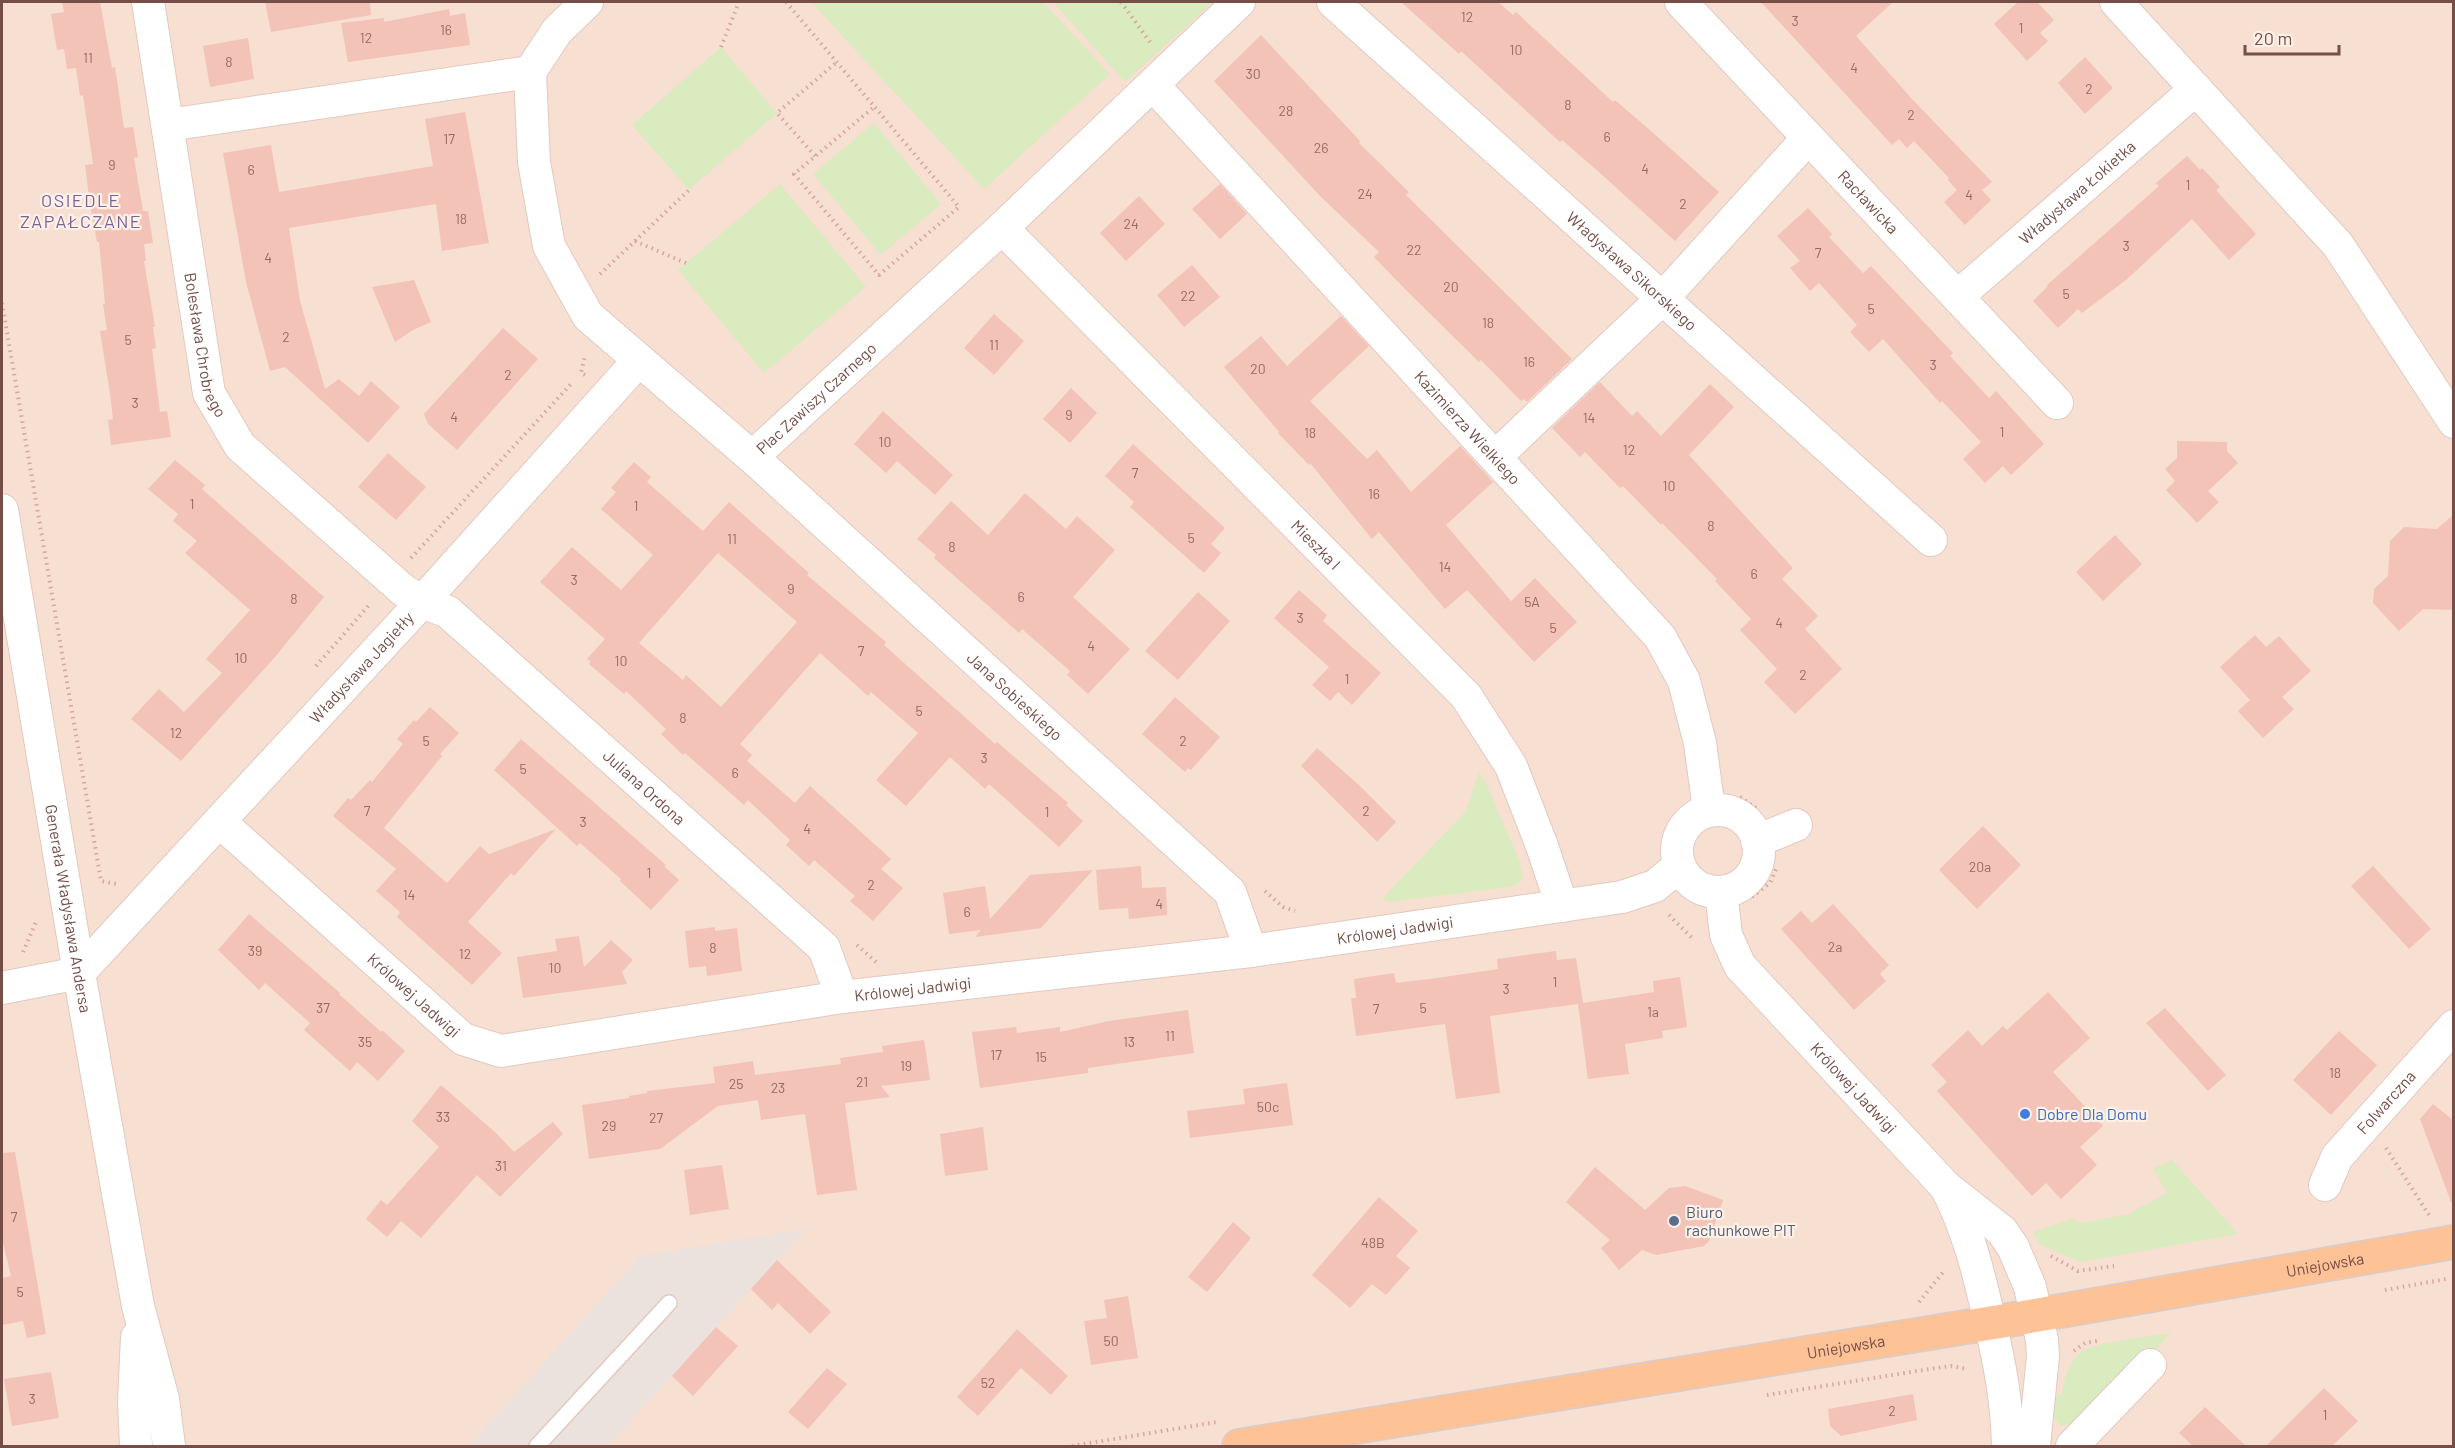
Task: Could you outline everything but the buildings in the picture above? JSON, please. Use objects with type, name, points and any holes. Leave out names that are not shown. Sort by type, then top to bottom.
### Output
[{"type":"main road","name":"Uniejowska","points":[[1239,1446],[2038,1314],[2454,1242]]},
{"type":"street","name":"Bolesława Chrobrego","points":[[147,2],[209,393],[240,446],[391,580],[422,602]]},
{"type":"street","points":[[168,126],[530,72],[557,31],[587,2]]},
{"type":"street","name":"Plac Zawiszy Czarnego","points":[[530,72],[534,162],[549,246],[588,316],[752,457],[1002,228],[1239,2]]},
{"type":"street","name":"Władysława Sikorskiego","points":[[1333,2],[1931,540]]},
{"type":"street","name":"Racławicka","points":[[1681,2],[2057,403]]},
{"type":"street","points":[[2116,2],[2338,245],[2454,422]]},
{"type":"street","name":"Kazimierza Wielkiego","points":[[1161,76],[1495,457],[1660,637],[1684,681],[1700,743],[1708,803]]},
{"type":"street","name":"Władysława Łokietka","points":[[1958,296],[2196,89]]},
{"type":"street","points":[[1495,457],[1662,299],[1808,138]]},
{"type":"street","name":"Mieszka I","points":[[1002,228],[1466,696],[1511,766],[1562,906]]},
{"type":"street","name":"Władysława Jagiełły","points":[[79,973],[422,602],[639,360]]},
{"type":"street","name":"Jana Sobieskiego","points":[[752,457],[1230,892],[1251,951]]},
{"type":"street","name":"Generała Władysława Andersa","points":[[2,510],[79,973],[138,1306],[162,1399],[169,1446]]},
{"type":"street","name":"Juliana Ordona","points":[[422,602],[448,612],[824,948],[842,997]]},
{"type":"street","points":[[1708,803],[1737,814],[1748,822],[1756,834],[1776,833],[1753,873],[1745,882],[1733,889],[1734,897],[1696,886],[1686,877],[1673,853],[1677,852],[1679,838],[1686,825],[1708,803]]},
{"type":"street","name":"Królowej Jadwigi","points":[[220,822],[463,1039],[501,1051],[842,997],[1251,951],[1622,897],[1661,881],[1673,853]]},
{"type":"street","name":"Królowej Jadwigi","points":[[1734,897],[1726,935],[1740,966],[1946,1187],[2002,1231],[2013,1247],[2025,1271],[2038,1314],[2043,1356],[2034,1446]]},
{"type":"street","points":[[13,985],[79,973]]},
{"type":"street","name":"Folwarczna","points":[[2325,1185],[2337,1157],[2454,1026]]},
{"type":"street","name":"Królowej Jadwigi","points":[[1946,1187],[1962,1218],[1975,1254],[2002,1371],[2008,1446]]},
{"type":"street","name":"Generała Władysława Andersa","points":[[136,1446],[134,1402],[138,1306]]},
{"type":"street","points":[[2072,1446],[2150,1365]]},
{"type":"lane","points":[[537,1446],[669,1303]]},
{"type":"path","points":[[721,47],[739,2]]},
{"type":"path","points":[[786,2],[959,207],[879,275],[794,174],[874,107]]},
{"type":"path","points":[[1121,2],[1161,76]]},
{"type":"path","points":[[815,156],[777,113],[837,62]]},
{"type":"path","points":[[577,295],[688,190]]},
{"type":"path","points":[[635,241],[686,263]]},
{"type":"path","points":[[2,303],[101,881],[124,885]]},
{"type":"path","points":[[314,669],[391,580],[581,373],[586,350]]},
{"type":"path","points":[[581,373],[608,395]]},
{"type":"path","points":[[1673,853],[1670,824],[1708,803],[1763,812],[1776,833],[1781,856],[1770,883],[1734,897]]},
{"type":"path","points":[[1256,883],[1283,907],[1301,913]]},
{"type":"path","points":[[13,985],[39,914]]},
{"type":"path","points":[[852,940],[879,964]]},
{"type":"path","points":[[2368,1120],[2431,1218]]},
{"type":"path","points":[[2376,1292],[2454,1278]]},
{"type":"path","points":[[2068,1358],[2085,1343],[2107,1339]]},
{"type":"path","points":[[1767,1395],[1936,1368],[1965,1367],[1971,1371]]},
{"type":"shaded area","points":[[2,2],[2453,2],[2453,1446],[2,1446]]},
{"type":"shaded area","points":[[806,1229],[608,1446],[468,1446],[640,1256]]},
{"type":"green space","points":[[811,2],[1043,2],[1110,74],[984,189]]},
{"type":"green space","points":[[1053,2],[1213,2],[1125,82]]},
{"type":"green space","points":[[721,47],[777,113],[689,190],[632,125]]},
{"type":"green space","points":[[874,123],[941,204],[881,255],[813,174]]},
{"type":"green space","points":[[780,184],[866,287],[764,373],[678,270]]},
{"type":"green space","points":[[1479,772],[1519,860],[1523,876],[1519,883],[1509,887],[1390,902],[1382,899],[1466,811]]},
{"type":"green space","points":[[2172,1160],[2238,1234],[2080,1262],[2039,1244],[2033,1232],[2072,1219],[2082,1223],[2128,1214],[2167,1193],[2153,1168]]},
{"type":"green space","points":[[2171,1333],[2139,1368],[2072,1425],[2061,1426],[2052,1415],[2050,1398],[2062,1394],[2067,1372],[2080,1353],[2110,1342]]},
{"type":"place","name":"Dobre Dla Domu","points":[[2025,1114]]},
{"type":"place","name":"Biuro rachunkowe PIT","points":[[1674,1221]]},
{"type":"district","name":"OSIEDLE ZAPAŁCZANE","points":[[81,211]]}]
